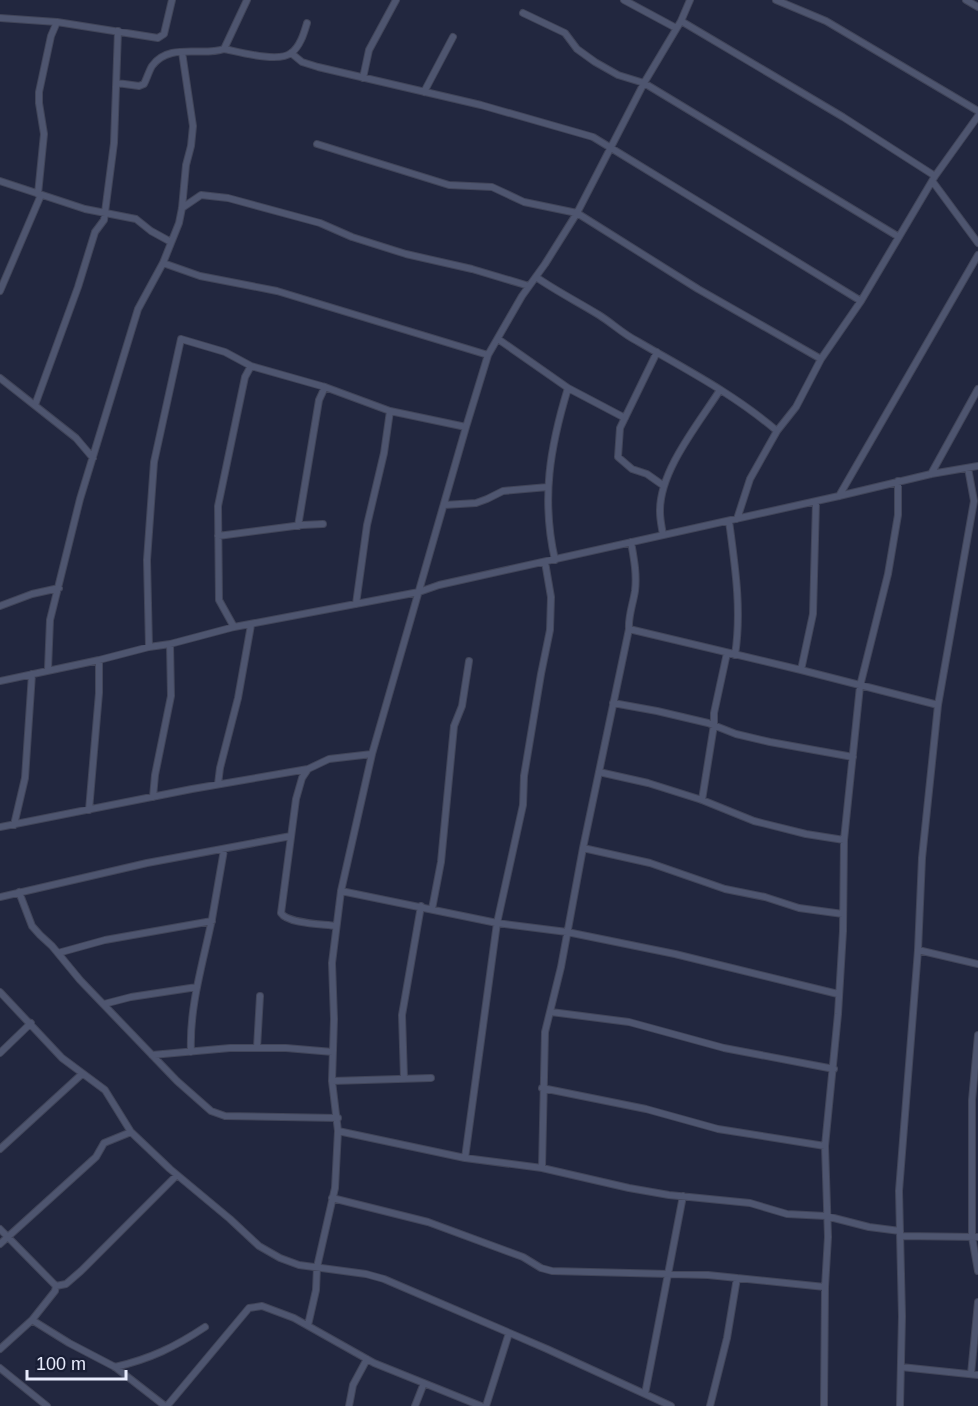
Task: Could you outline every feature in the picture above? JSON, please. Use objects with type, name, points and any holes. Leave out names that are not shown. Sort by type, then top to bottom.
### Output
[{"type":"street","points":[[0,18],[57,22],[158,38],[164,34],[172,0]]},
{"type":"street","points":[[224,49],[247,0]]},
{"type":"street","points":[[363,78],[369,50],[396,0]]},
{"type":"street","points":[[624,0],[676,28]]},
{"type":"street","points":[[308,1325],[316,1290],[317,1267],[332,1198],[338,1131],[333,1081],[332,963],[341,891],[372,754],[418,592],[488,355],[529,286],[577,213],[610,146],[681,21],[690,0]]},
{"type":"street","points":[[737,519],[750,479],[777,430],[796,407],[821,359],[861,300],[934,179],[978,113],[826,21],[776,0]]},
{"type":"street","points":[[966,0],[978,7]]},
{"type":"street","points":[[523,13],[565,33],[578,49],[595,62],[618,75],[644,83],[899,237]]},
{"type":"street","points":[[681,21],[843,117],[934,179],[978,243]]},
{"type":"street","points":[[0,291],[40,195],[44,134],[39,92],[51,36],[57,22]]},
{"type":"street","points":[[117,83],[139,86],[144,84],[152,67],[161,58],[182,52],[212,53],[224,49],[246,54],[281,57],[291,54],[308,23]]},
{"type":"street","points":[[35,405],[78,287],[95,232],[106,213],[114,143],[118,31]]},
{"type":"street","points":[[424,92],[453,37]]},
{"type":"street","points":[[48,669],[50,620],[80,499],[138,309],[163,263],[182,208],[186,165],[194,126],[182,52]]},
{"type":"street","points":[[291,54],[302,62],[481,105],[593,137],[861,300]]},
{"type":"street","points":[[317,144],[448,185],[492,188],[524,202],[577,213],[698,288],[821,359]]},
{"type":"street","points":[[0,181],[85,209],[136,219],[171,242]]},
{"type":"street","points":[[182,208],[201,195],[228,198],[320,223],[352,237],[406,254],[472,269],[529,286]]},
{"type":"street","points":[[839,496],[978,255]]},
{"type":"street","points":[[163,263],[200,276],[277,291],[488,355]]},
{"type":"street","points":[[536,277],[607,320],[635,340],[746,406],[777,430]]},
{"type":"street","points":[[498,339],[568,388],[625,418]]},
{"type":"street","points":[[149,647],[147,560],[154,462],[180,340],[225,352],[252,366],[325,387],[390,411],[466,427]]},
{"type":"street","points":[[657,352],[620,428],[618,457],[632,469],[647,474],[664,486]]},
{"type":"street","points":[[234,627],[219,600],[218,506],[245,377],[252,366]]},
{"type":"street","points":[[0,378],[76,438],[93,458]]},
{"type":"street","points":[[298,526],[319,400],[325,387]]},
{"type":"street","points":[[555,560],[546,502],[555,429],[568,388]]},
{"type":"street","points":[[931,474],[978,389]]},
{"type":"street","points":[[663,536],[660,511],[664,486],[676,458],[720,390]]},
{"type":"street","points":[[356,604],[367,525],[384,453],[390,411]]},
{"type":"street","points":[[0,681],[170,644],[234,627],[418,592],[438,585],[816,502],[898,481],[978,466]]},
{"type":"street","points":[[900,1406],[899,1191],[918,950],[922,858],[938,705],[974,501],[968,468]]},
{"type":"street","points":[[824,1406],[828,1236],[825,1146],[834,1069],[843,931],[844,840],[849,777],[860,687],[888,574],[898,515],[898,481]]},
{"type":"street","points":[[444,505],[476,503],[503,491],[548,486]]},
{"type":"street","points":[[801,670],[813,614],[816,502]]},
{"type":"street","points":[[729,521],[739,604],[739,634],[735,655]]},
{"type":"street","points":[[218,536],[322,524]]},
{"type":"street","points":[[542,1168],[544,1032],[561,967],[635,592],[636,573],[631,542]]},
{"type":"street","points":[[465,1158],[497,923],[523,805],[524,777],[550,630],[550,597],[545,562]]},
{"type":"street","points":[[0,606],[32,594],[58,588]]},
{"type":"street","points":[[218,784],[219,768],[238,698],[251,625]]},
{"type":"street","points":[[628,629],[938,705]]},
{"type":"street","points":[[153,797],[155,775],[171,696],[170,644]]},
{"type":"street","points":[[702,800],[714,713],[727,653]]},
{"type":"street","points":[[89,810],[99,693],[99,660]]},
{"type":"street","points":[[432,909],[443,841],[454,726],[462,706],[469,661]]},
{"type":"street","points":[[14,825],[25,778],[32,674]]},
{"type":"street","points":[[613,703],[714,725],[736,734],[770,742],[853,757]]},
{"type":"street","points":[[0,827],[218,784],[308,769],[329,759],[372,754]]},
{"type":"street","points":[[308,769],[302,778],[291,836],[281,913],[292,921],[336,926]]},
{"type":"street","points":[[599,772],[648,783],[702,800],[754,821],[806,834],[844,840]]},
{"type":"street","points":[[0,897],[147,863],[291,836]]},
{"type":"street","points":[[583,848],[650,863],[725,889],[765,897],[799,908],[843,914]]},
{"type":"street","points":[[191,1052],[190,1030],[197,987],[212,921],[224,850]]},
{"type":"street","points":[[341,891],[497,923],[567,932],[675,954],[838,994]]},
{"type":"street","points":[[19,892],[33,926],[80,980],[152,1055],[211,1111],[225,1116],[338,1118]]},
{"type":"street","points":[[404,1078],[402,1015],[421,906]]},
{"type":"street","points":[[58,953],[105,940],[212,921]]},
{"type":"street","points":[[918,950],[978,964]]},
{"type":"street","points":[[104,1004],[131,997],[197,987]]},
{"type":"street","points":[[0,992],[62,1058],[105,1090],[131,1132],[259,1246],[280,1258],[299,1265],[366,1274],[384,1279],[671,1406]]},
{"type":"street","points":[[256,1048],[260,996]]},
{"type":"street","points":[[551,1012],[629,1022],[724,1048],[834,1069]]},
{"type":"street","points":[[0,1053],[31,1023]]},
{"type":"street","points":[[978,1035],[972,1100],[975,1237],[978,1270]]},
{"type":"street","points":[[152,1055],[256,1048],[333,1052]]},
{"type":"street","points":[[0,1149],[82,1074]]},
{"type":"street","points":[[333,1081],[431,1078]]},
{"type":"street","points":[[542,1088],[657,1112],[718,1129],[825,1146]]},
{"type":"street","points":[[338,1131],[465,1158],[542,1168],[629,1188],[750,1203],[787,1214],[826,1216],[901,1234],[975,1237]]},
{"type":"street","points":[[0,1244],[96,1157],[104,1143],[131,1132]]},
{"type":"street","points":[[56,1286],[66,1284],[81,1271],[177,1175]]},
{"type":"street","points":[[645,1394],[683,1196]]},
{"type":"street","points":[[332,1198],[428,1222],[523,1257],[541,1268],[552,1271],[708,1275],[825,1287]]},
{"type":"street","points":[[0,1229],[56,1286],[56,1291],[32,1320],[0,1349]]},
{"type":"street","points":[[710,1406],[727,1338],[737,1278]]},
{"type":"street","points":[[901,1367],[974,1374],[978,1302]]},
{"type":"street","points":[[32,1320],[115,1367],[166,1406],[249,1308],[262,1306],[308,1325],[367,1359],[481,1406]]},
{"type":"street","points":[[115,1367],[144,1360],[179,1345],[205,1327]]},
{"type":"street","points":[[486,1406],[510,1333]]},
{"type":"street","points":[[349,1406],[353,1385],[367,1359]]},
{"type":"street","points":[[0,1368],[47,1406]]},
{"type":"street","points":[[415,1406],[424,1383]]}]
